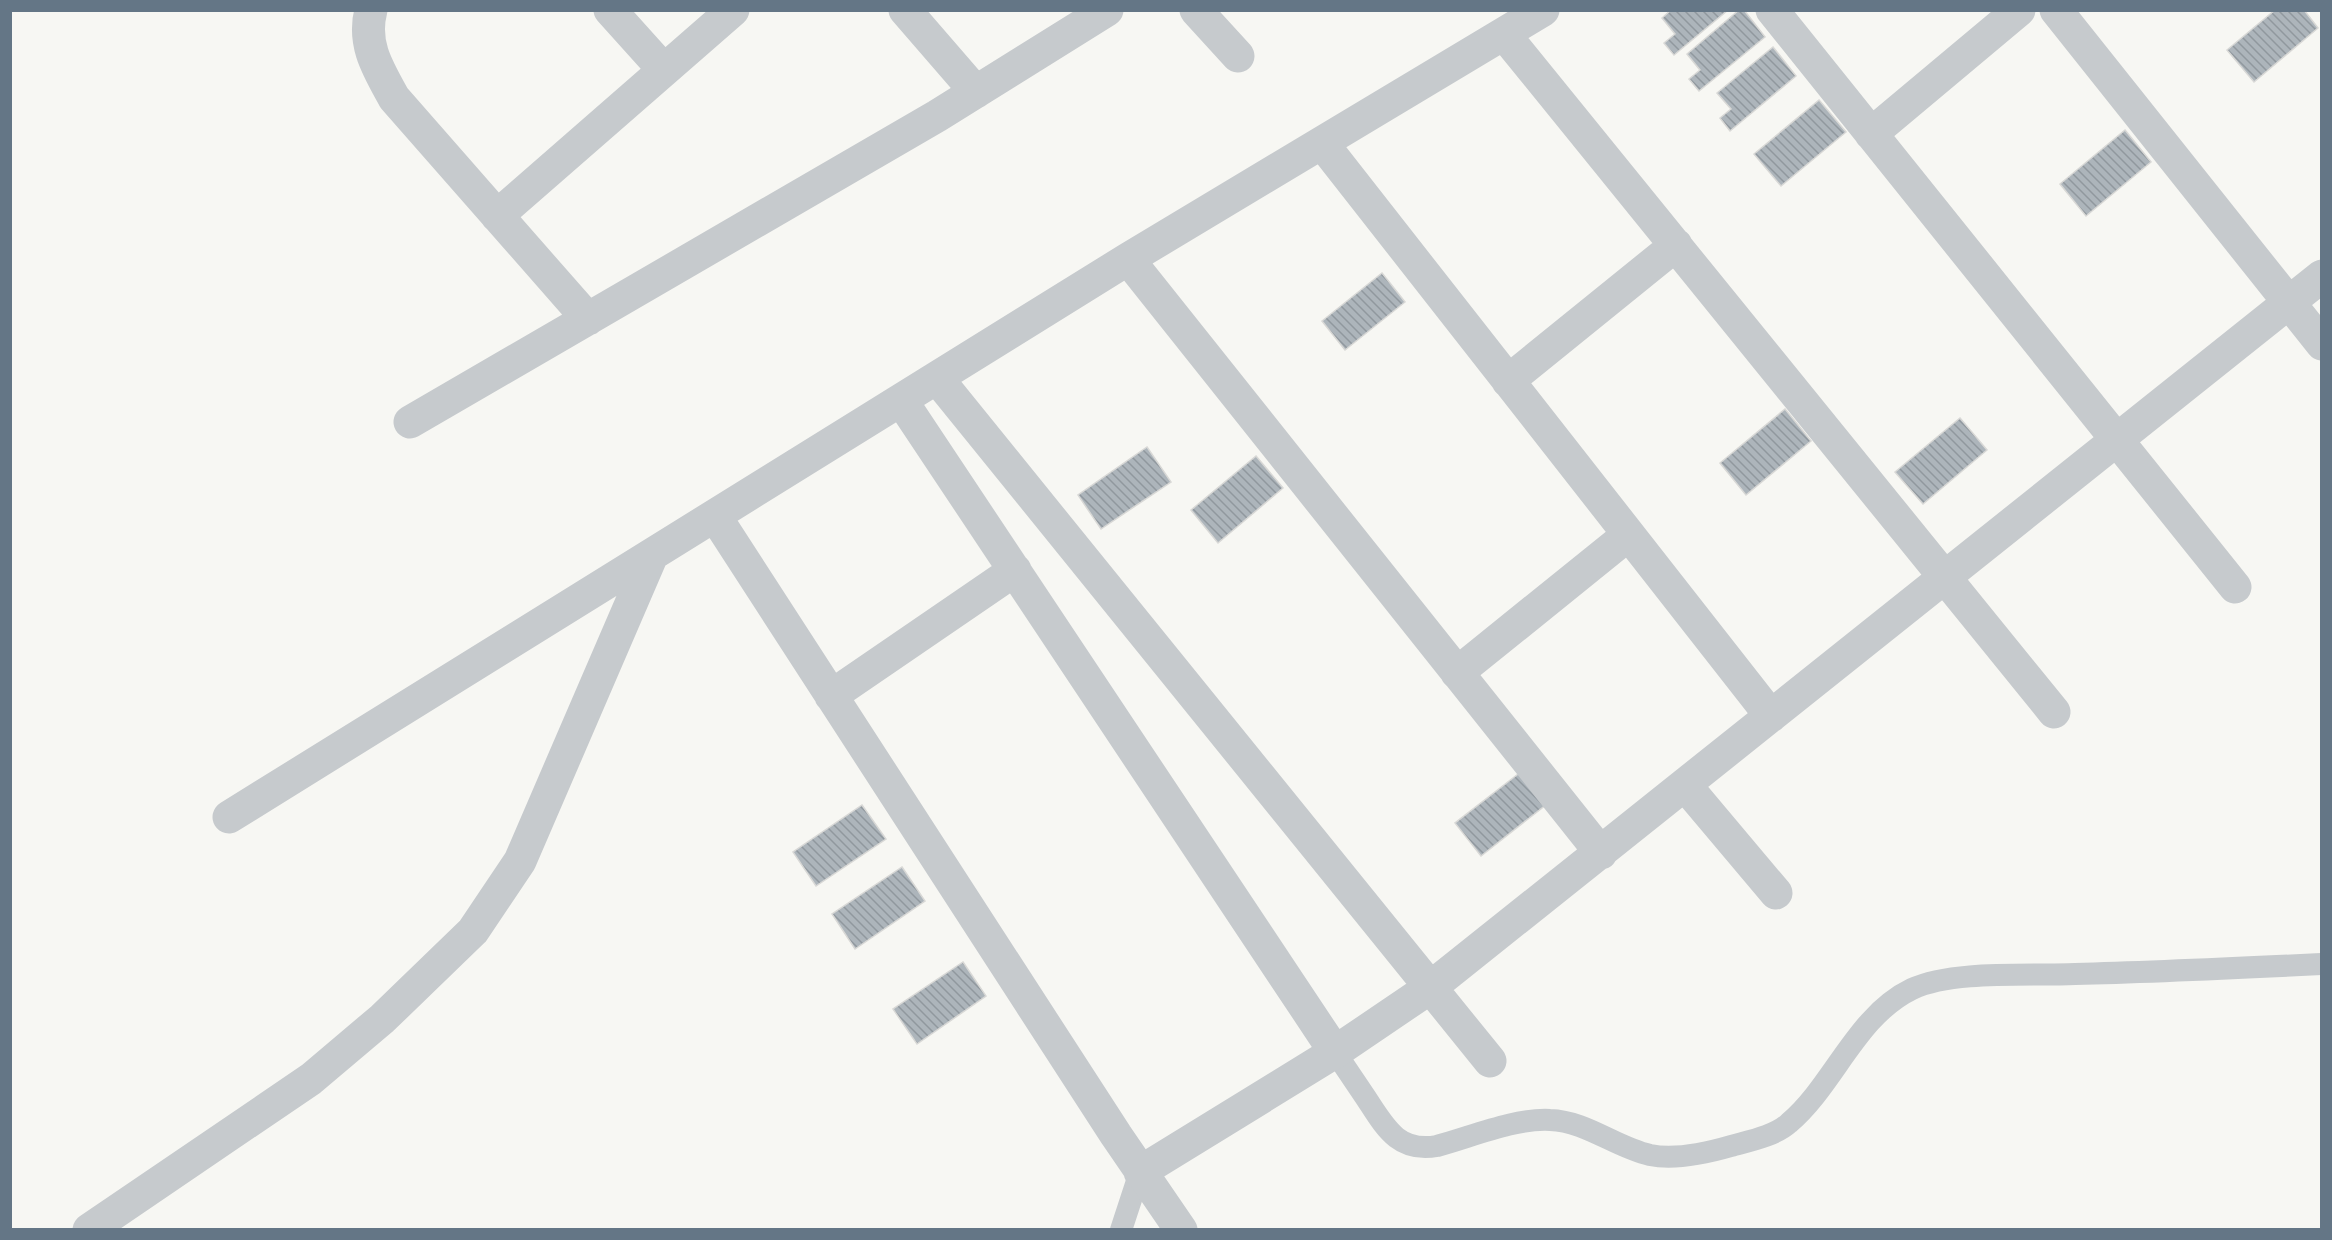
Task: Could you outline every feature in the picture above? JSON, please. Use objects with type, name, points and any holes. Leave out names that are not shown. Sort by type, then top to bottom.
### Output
[{"type":"street","points":[[371,10],[368,38],[373,61],[394,98],[588,319]]},
{"type":"street","points":[[610,10],[664,70]]},
{"type":"street","points":[[497,216],[733,10]]},
{"type":"street","points":[[905,10],[976,92]]},
{"type":"street","points":[[410,422],[976,92],[1107,10]]},
{"type":"street","points":[[1196,10],[1238,56]]},
{"type":"street","points":[[229,817],[1128,259],[1543,10]]},
{"type":"street","points":[[1772,10],[2235,587]]},
{"type":"street","points":[[1872,134],[2019,10]]},
{"type":"street","points":[[2056,10],[2322,344]]},
{"type":"street","points":[[1504,34],[2054,712]]},
{"type":"street","points":[[1322,143],[1771,716]]},
{"type":"street","points":[[1508,381],[1676,245]]},
{"type":"street","points":[[1128,259],[1601,853]]},
{"type":"street","points":[[1140,1172],[1335,1052],[1431,987],[2322,276]]},
{"type":"street","points":[[937,378],[1490,1061]]},
{"type":"street","points":[[901,400],[1335,1052]]},
{"type":"street","points":[[714,516],[1140,1172],[1181,1230]]},
{"type":"street","points":[[1457,673],[1629,535]]},
{"type":"street","points":[[89,1230],[311,1079],[382,1019],[472,931],[520,861],[652,555]]},
{"type":"street","points":[[831,696],[1015,570]]},
{"type":"street","points":[[1685,785],[1776,893]]},
{"type":"lane","points":[[1335,1052],[1388,1131],[1410,1146],[1423,1149],[1526,1121],[1551,1119],[1576,1124],[1650,1155],[1676,1156],[1729,1147],[1765,1136],[1788,1125],[1809,1103],[1875,1017],[1895,999],[1913,989],[1948,978],[2322,964]]},
{"type":"lane","points":[[1121,1230],[1140,1172]]},
{"type":"building","points":[[1671,10],[1728,10],[1674,55],[1664,43],[1675,34],[1662,18]]},
{"type":"building","points":[[1739,10],[1744,10],[1765,37],[1699,91],[1689,79],[1700,70],[1687,54]]},
{"type":"building","points":[[2275,10],[2304,10],[2318,28],[2254,82],[2227,50]]},
{"type":"building","points":[[1773,47],[1796,76],[1730,131],[1720,118],[1731,109],[1717,93]]},
{"type":"building","points":[[1819,100],[1846,132],[1781,186],[1754,154]]},
{"type":"building","points":[[2125,130],[2151,162],[2086,216],[2060,184]]},
{"type":"building","points":[[1382,273],[1405,302],[1345,350],[1322,321]]},
{"type":"building","points":[[1785,409],[1811,441],[1746,495],[1720,463]]},
{"type":"building","points":[[1960,418],[1987,450],[1923,504],[1895,472]]},
{"type":"building","points":[[1147,447],[1171,482],[1101,529],[1078,495]]},
{"type":"building","points":[[1256,456],[1283,488],[1218,543],[1191,510]]},
{"type":"building","points":[[1522,771],[1547,804],[1481,856],[1455,823]]},
{"type":"building","points":[[862,805],[886,839],[816,886],[793,852]]},
{"type":"building","points":[[902,867],[925,901],[855,949],[832,914]]},
{"type":"building","points":[[963,962],[986,996],[917,1044],[893,1009]]}]
